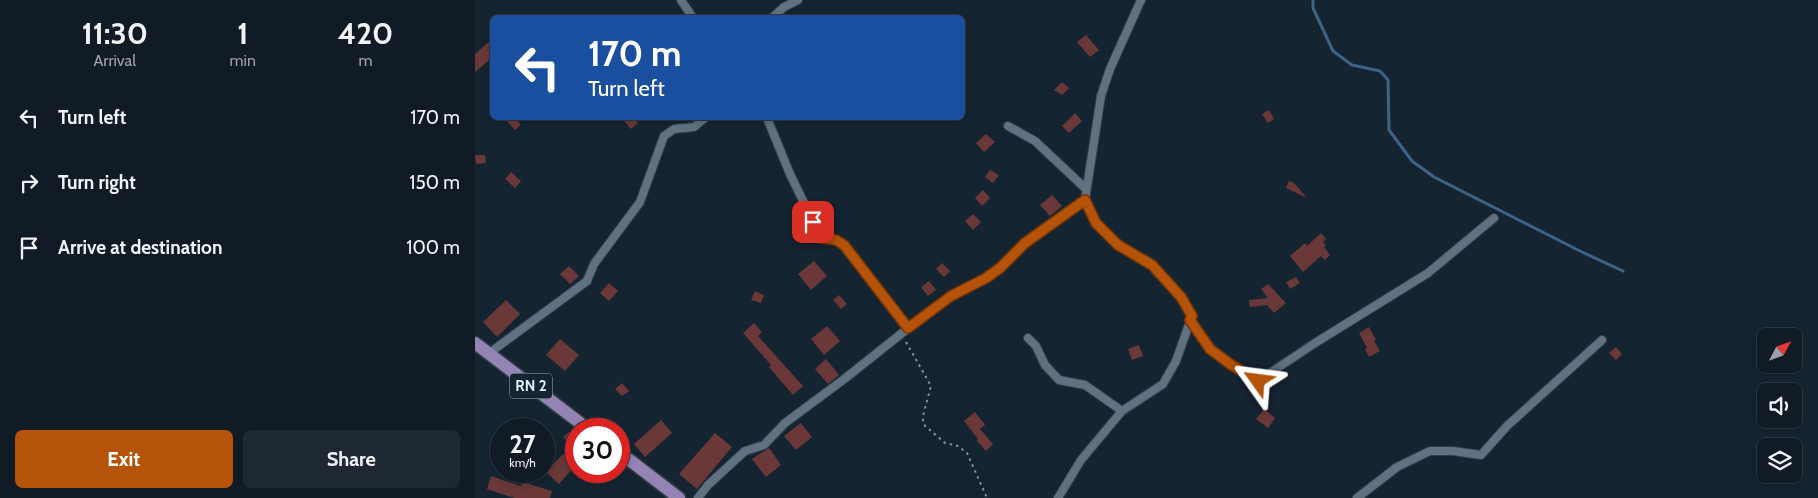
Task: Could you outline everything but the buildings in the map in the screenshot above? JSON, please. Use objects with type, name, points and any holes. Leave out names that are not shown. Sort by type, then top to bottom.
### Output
[{"type":"main road","name":"RN 2","points":[[475,344],[573,418]]},
{"type":"main road","points":[[630,460],[679,498]]},
{"type":"street","points":[[681,0],[691,15]]},
{"type":"street","points":[[775,15],[784,7],[798,0]]},
{"type":"street","points":[[1059,498],[1081,460],[1122,411],[1163,384],[1176,361],[1192,316],[1181,297],[1152,265],[1118,245],[1096,223],[1085,200],[1101,96],[1110,69],[1141,0]]},
{"type":"street","points":[[488,354],[587,281],[594,264],[640,202],[664,136],[674,128],[694,127],[703,120]]},
{"type":"street","points":[[768,120],[790,174],[821,238],[836,240],[844,245],[909,327]]},
{"type":"street","points":[[1008,126],[1035,141],[1086,189]]},
{"type":"street","points":[[698,498],[708,485],[745,451],[764,445],[785,423],[843,380],[909,327],[951,296],[986,278],[1000,268],[1025,243],[1085,200]]},
{"type":"street","points":[[1190,320],[1210,349],[1258,381],[1315,343],[1428,274],[1494,218]]},
{"type":"street","points":[[1028,338],[1036,346],[1045,366],[1059,380],[1085,385],[1122,411]]},
{"type":"street","points":[[1357,498],[1397,467],[1430,451],[1453,451],[1481,455],[1507,426],[1602,340]]},
{"type":"path","points":[[909,327],[905,341],[931,386],[923,416],[923,424],[945,443],[958,446],[967,453],[987,498]]},
{"type":"waterway","points":[[1313,0],[1313,8],[1333,51],[1352,65],[1380,71],[1388,80],[1389,130],[1412,161],[1434,177],[1623,271]]},
{"type":"route","points":[[813,222],[821,238],[836,240],[844,245],[908,328],[951,296],[986,278],[1000,268],[1025,243],[1085,200],[1096,223],[1118,245],[1152,265],[1181,297],[1192,316],[1190,320],[1210,349],[1258,381]]}]
